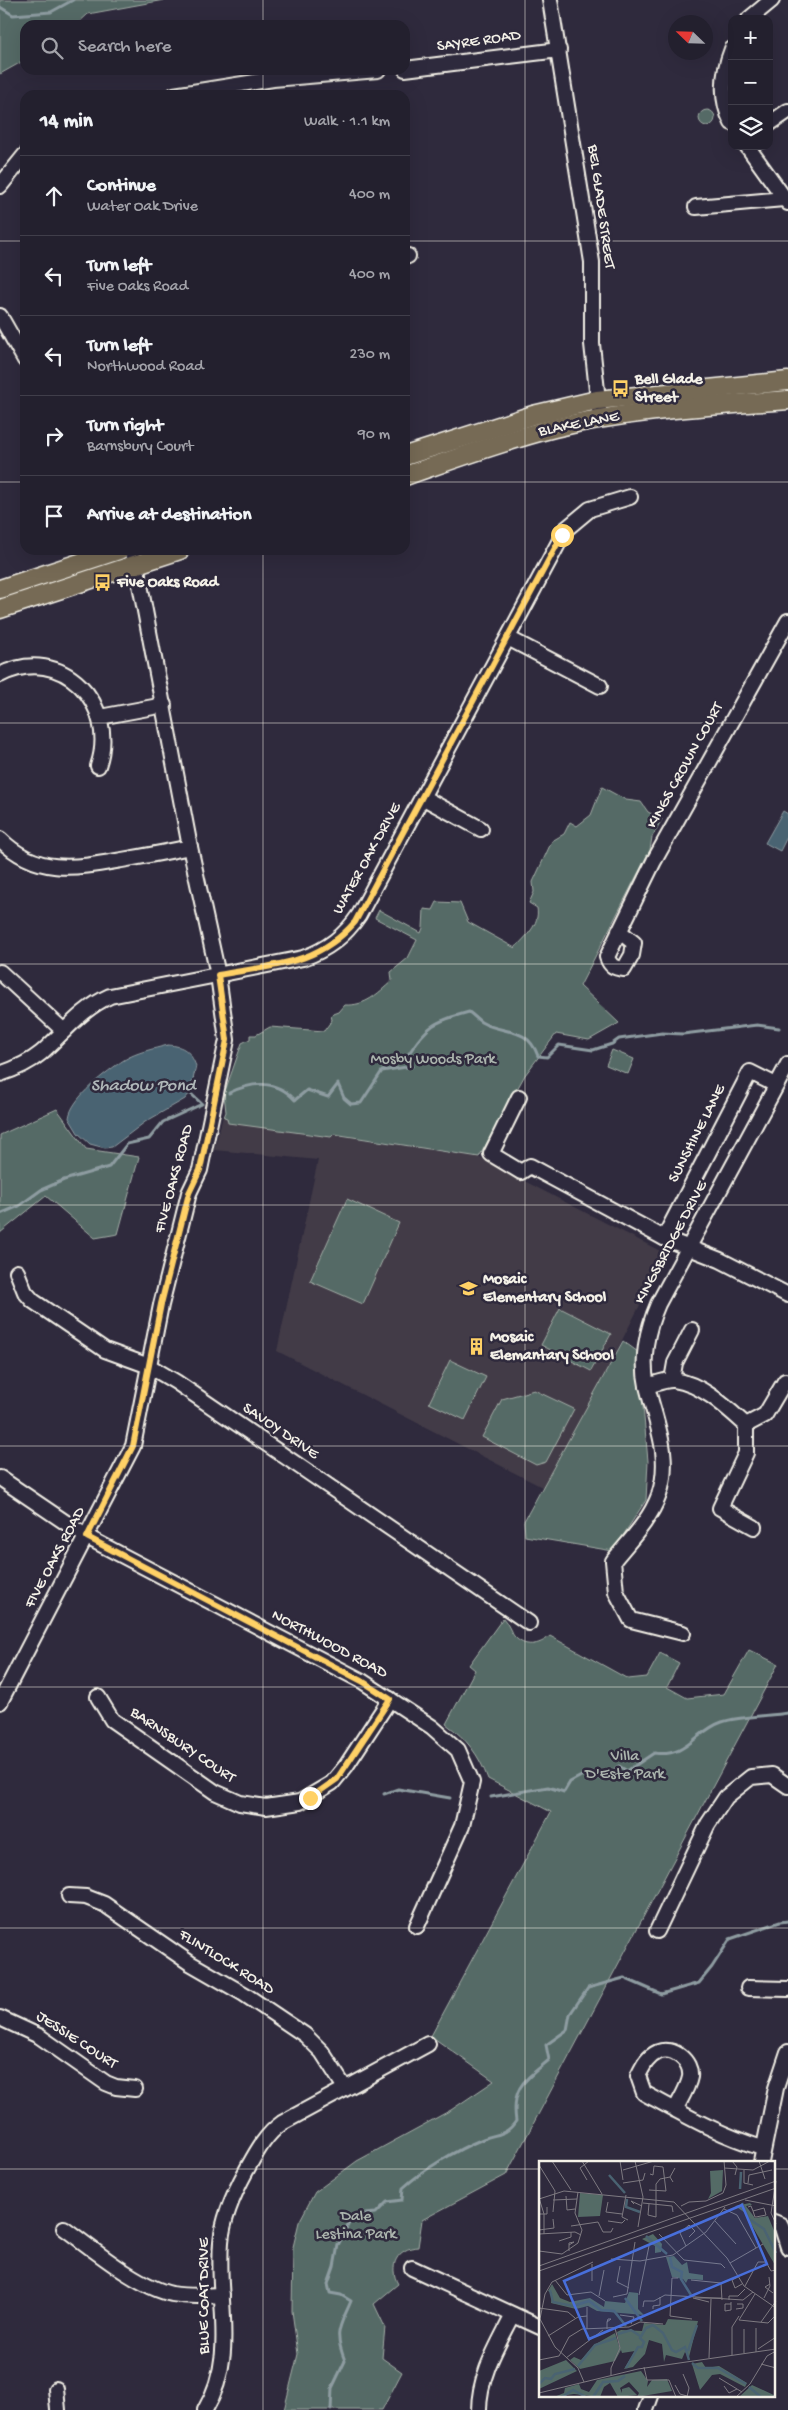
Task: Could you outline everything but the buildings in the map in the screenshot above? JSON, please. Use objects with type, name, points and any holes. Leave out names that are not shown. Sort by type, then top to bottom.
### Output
[{"type":"main road","name":"BLAKE LANE","points":[[410,454],[533,414],[597,400],[788,381]]},
{"type":"main road","name":"BLAKE LANE","points":[[410,474],[534,434],[600,419],[644,413],[788,400]]},
{"type":"main road","points":[[0,589],[104,555]]},
{"type":"main road","points":[[0,609],[133,558],[151,555]]},
{"type":"street","name":"BEL GLADE STREET","points":[[550,0],[592,262],[592,344],[600,419]]},
{"type":"street","points":[[754,15],[772,0]]},
{"type":"street","name":"SAYRE ROAD","points":[[410,68],[558,50]]},
{"type":"street","points":[[728,110],[723,93],[723,81],[729,60]]},
{"type":"street","points":[[205,90],[273,79],[320,75]]},
{"type":"street","points":[[773,121],[788,111]]},
{"type":"street","points":[[750,150],[786,201]]},
{"type":"street","points":[[0,186],[20,162]]},
{"type":"street","points":[[696,208],[786,201]]},
{"type":"street","points":[[0,316],[20,351]]},
{"type":"street","name":"WATER OAK DRIVE","points":[[0,1074],[29,1061],[85,1010],[110,996],[303,958],[322,951],[343,935],[359,915],[562,535],[572,523],[596,506],[630,497]]},
{"type":"street","name":"FIVE OAKS ROAD","points":[[0,1702],[133,1446],[179,1230],[189,1193],[200,1170],[227,1040],[218,975],[190,848],[164,705],[133,558]]},
{"type":"street","name":"KINGS CROWN COURT","points":[[620,931],[654,861],[788,620]]},
{"type":"street","points":[[508,638],[600,686]]},
{"type":"street","points":[[0,675],[14,669],[33,666],[58,672],[83,688],[91,698],[100,716],[103,750],[98,766]]},
{"type":"street","points":[[100,716],[164,705]]},
{"type":"street","points":[[422,797],[482,829]]},
{"type":"street","points":[[0,839],[18,854],[37,863],[71,868],[190,848]]},
{"type":"street","points":[[0,972],[64,1031]]},
{"type":"street","name":"KINGSBRIDGE DRIVE","points":[[683,1633],[631,1620],[616,1592],[613,1561],[648,1516],[658,1496],[663,1478],[664,1444],[647,1386],[646,1352],[650,1324],[788,1064]]},
{"type":"street","name":"SUNSHINE LANE","points":[[664,1238],[750,1072],[776,1085]]},
{"type":"street","points":[[519,1097],[491,1154],[521,1172],[530,1166],[664,1238],[690,1246],[788,1295]]},
{"type":"street","name":"SAVOY DRIVE","points":[[16,1272],[25,1292],[33,1301],[105,1350],[149,1366],[184,1388],[529,1623]]},
{"type":"street","points":[[672,1380],[676,1363],[692,1330]]},
{"type":"street","points":[[647,1386],[672,1380],[698,1388],[746,1425],[746,1453],[720,1508],[754,1527]]},
{"type":"street","points":[[746,1425],[765,1415],[783,1397],[785,1381],[788,1383]]},
{"type":"street","name":"NORTHWOOD ROAD","points":[[0,1478],[87,1537],[362,1681],[432,1727],[458,1750],[472,1782],[462,1826],[417,1926]]},
{"type":"street","name":"BARNSBURY COURT","points":[[98,1697],[112,1720],[216,1792],[240,1803],[266,1808],[300,1802],[332,1783],[346,1766],[390,1699]]},
{"type":"street","points":[[657,1931],[708,1824],[726,1797],[751,1776],[772,1775],[788,1786]]},
{"type":"street","name":"FLINTLOCK ROAD","points":[[70,1896],[86,1897],[104,1904],[190,1963],[244,1994],[305,2035],[322,2052],[345,2088]]},
{"type":"street","points":[[748,1988],[788,1989]]},
{"type":"street","name":"JESSIE COURT","points":[[0,2018],[38,2036],[106,2083],[116,2087],[135,2089]]},
{"type":"street","name":"BLUE COAT DRIVE","points":[[205,2410],[216,2387],[224,2355],[220,2254],[224,2225],[235,2192],[258,2149],[269,2134],[282,2123],[428,2044]]},
{"type":"street","points":[[675,2110],[761,2156],[776,2088],[787,2056]]},
{"type":"street","points":[[781,2222],[788,2247]]},
{"type":"street","points":[[64,2228],[155,2289],[183,2296],[222,2295]]},
{"type":"street","points":[[412,2268],[539,2327]]},
{"type":"street","points":[[478,2410],[481,2390],[488,2367],[513,2315]]},
{"type":"street","points":[[56,2389],[58,2410]]},
{"type":"street","points":[[646,2410],[650,2398]]},
{"type":"shaded area","name":"Mosaic Elementary School","points":[[223,1117],[478,1157],[666,1254],[546,1489],[277,1351],[318,1160],[214,1150]]},
{"type":"green space","points":[[0,0],[164,0],[88,14],[81,20],[20,20],[20,63],[0,74]]},
{"type":"green space","points":[[704,110],[710,110],[715,115],[713,124],[704,126],[699,121],[699,115]]},
{"type":"green space","name":"Mosby Woods Park","points":[[602,787],[626,800],[641,802],[648,812],[662,819],[652,837],[650,850],[580,986],[619,1023],[589,1040],[556,1034],[525,1075],[479,1157],[334,1134],[331,1137],[228,1123],[227,1118],[224,1117],[226,1112],[224,1094],[242,1043],[250,1039],[250,1035],[256,1035],[270,1027],[324,1031],[332,1020],[331,1015],[339,1012],[345,1005],[359,1004],[371,998],[392,981],[391,972],[408,958],[417,940],[375,918],[379,910],[421,933],[424,909],[433,910],[437,902],[460,903],[468,922],[515,948],[528,935],[536,920],[537,908],[529,903],[534,892],[533,882],[552,841],[564,834],[570,822],[577,826],[591,815]]},
{"type":"green space","points":[[612,1050],[634,1059],[628,1074],[606,1065]]},
{"type":"green space","points":[[57,1109],[86,1149],[139,1157],[118,1234],[95,1238],[46,1196],[0,1233],[0,1135]]},
{"type":"green space","points":[[347,1199],[399,1223],[363,1304],[310,1281]]},
{"type":"green space","points":[[560,1308],[611,1334],[591,1371],[541,1345]]},
{"type":"green space","points":[[623,1341],[638,1352],[648,1461],[646,1500],[613,1551],[525,1536],[524,1521]]},
{"type":"green space","points":[[450,1360],[486,1377],[465,1420],[429,1403]]},
{"type":"green space","points":[[534,1390],[574,1409],[546,1462],[536,1465],[482,1437],[502,1399]]},
{"type":"green space","name":"Villa D'Este Park","points":[[503,1618],[514,1636],[522,1642],[536,1644],[550,1636],[628,1679],[647,1677],[660,1653],[679,1663],[667,1687],[687,1698],[724,1694],[749,1650],[778,1664],[506,2175],[422,2220],[418,2247],[405,2251],[396,2259],[394,2271],[398,2284],[374,2304],[385,2327],[382,2358],[402,2372],[382,2410],[284,2410],[298,2354],[292,2311],[293,2247],[299,2222],[315,2192],[357,2161],[451,2110],[494,2081],[431,2036],[551,1812],[488,1779],[481,1762],[472,1748],[446,1724],[475,1670],[469,1665]]},
{"type":"water","points":[[783,811],[788,814],[788,835],[780,851],[765,843]]},
{"type":"water","name":"Shadow Pond","points":[[168,1045],[186,1050],[194,1061],[196,1066],[190,1093],[185,1099],[145,1122],[112,1147],[105,1148],[90,1144],[78,1133],[69,1118],[76,1102],[100,1078],[124,1060]]},
{"type":"waterway","points":[[0,7],[13,15],[51,12],[73,0]]},
{"type":"waterway","points":[[229,1093],[246,1086],[263,1085],[280,1088],[295,1100],[307,1090],[328,1097],[338,1084],[344,1098],[351,1104],[361,1103],[382,1071],[412,1066],[408,1055],[427,1031],[448,1018],[469,1012],[489,1026],[514,1032],[528,1039],[538,1056],[547,1057],[559,1045],[593,1050],[612,1044],[619,1039],[662,1033],[683,1034],[757,1025],[779,1028]]},
{"type":"waterway","points":[[0,1214],[19,1206],[41,1190],[64,1180],[109,1167],[127,1144],[149,1139],[163,1122],[202,1104],[190,1093]]},
{"type":"waterway","points":[[491,1797],[548,1787],[564,1792],[570,1782],[585,1774],[604,1779],[619,1766],[627,1771],[654,1753],[675,1752],[691,1743],[705,1731],[722,1722],[746,1717],[788,1713]]},
{"type":"waterway","points":[[384,1794],[398,1789],[450,1798]]},
{"type":"waterway","points":[[331,2410],[332,2388],[345,2361],[339,2342],[339,2330],[351,2301],[341,2295],[330,2293],[328,2284],[334,2267],[338,2245],[353,2215],[376,2213],[387,2202],[402,2200],[403,2188],[430,2167],[462,2149],[509,2129],[516,2121],[515,2109],[518,2092],[527,2079],[549,2060],[546,2045],[567,2030],[570,2014],[588,1988],[624,1978],[661,1994],[699,1983],[730,1939],[788,1921]]},
{"type":"place","name":"Bell Glade Street","points":[[621,389]]},
{"type":"place","name":"Five Oaks Road","points":[[103,583]]},
{"type":"place","name":"Mosaic Elementary School","points":[[469,1289]]},
{"type":"place","name":"Mosaic Elemantary School","points":[[476,1347]]},
{"type":"route","points":[[310,1798],[337,1779],[390,1699],[362,1681],[87,1537],[135,1440],[135,1428],[161,1304],[189,1193],[200,1170],[227,1040],[218,975],[287,962],[315,954],[331,945],[355,922],[562,535]]},
{"type":"park label","name":"Dale Lestina Park","points":[[356,2226]]}]
